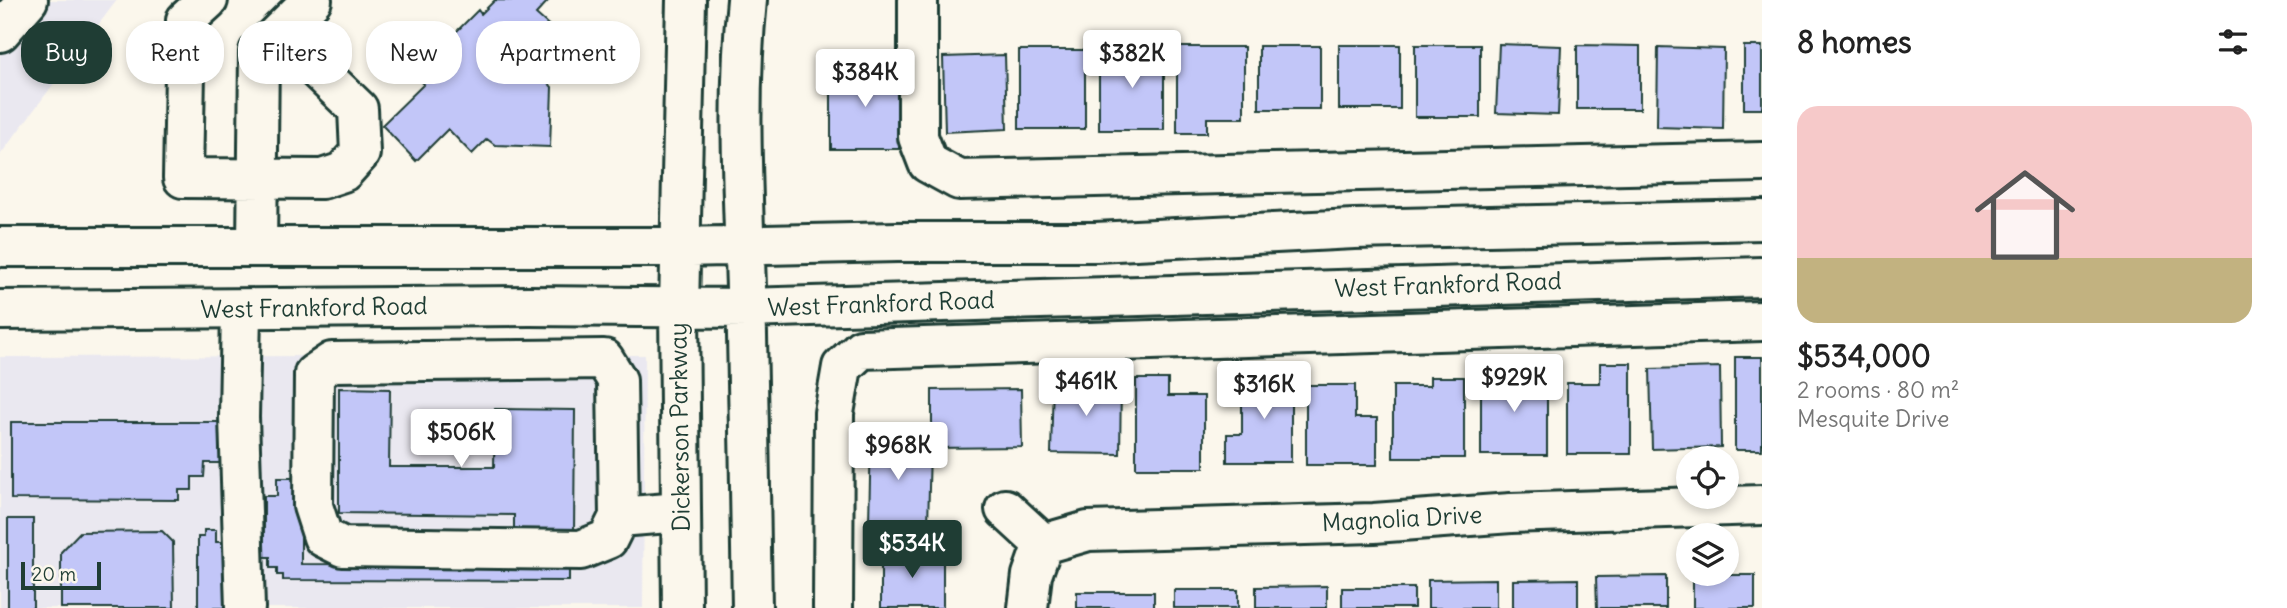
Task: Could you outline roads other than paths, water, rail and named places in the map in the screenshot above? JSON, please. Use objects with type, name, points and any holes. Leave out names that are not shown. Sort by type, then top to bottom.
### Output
[{"type":"main road","points":[[0,32],[28,0]]},
{"type":"main road","points":[[208,0],[186,20],[184,178],[322,179],[343,172],[360,153],[358,109],[332,84]]},
{"type":"main road","points":[[291,21],[312,0]]},
{"type":"main road","name":"Dickerson Parkway","points":[[682,608],[679,308],[687,0]]},
{"type":"main road","points":[[747,0],[742,43],[740,145],[747,308],[752,608]]},
{"type":"main road","points":[[918,0],[918,136],[928,163],[959,180],[1762,162]]},
{"type":"main road","points":[[257,247],[259,84]]},
{"type":"main road","points":[[0,247],[680,247],[897,242],[1096,242],[1354,229],[1762,220]]},
{"type":"main road","name":"West Frankford Road","points":[[0,310],[530,306],[747,308],[1762,276]]},
{"type":"main road","points":[[530,306],[531,360]]},
{"type":"main road","points":[[375,308],[377,361]]},
{"type":"main road","points":[[241,309],[239,417],[245,608]]},
{"type":"main road","points":[[833,608],[834,413],[842,367],[861,349],[1762,321]]},
{"type":"main road","points":[[604,359],[617,380],[619,517],[608,539],[581,550],[343,547],[323,537],[313,506],[314,374],[332,362],[377,361],[604,359]]},
{"type":"main road","name":"Magnolia Drive","points":[[1043,544],[1088,531],[1374,523],[1511,513],[1762,505]]},
{"type":"main road","points":[[1005,509],[1043,544],[1032,575],[1028,608]]},
{"type":"main road","points":[[619,517],[681,512]]}]
